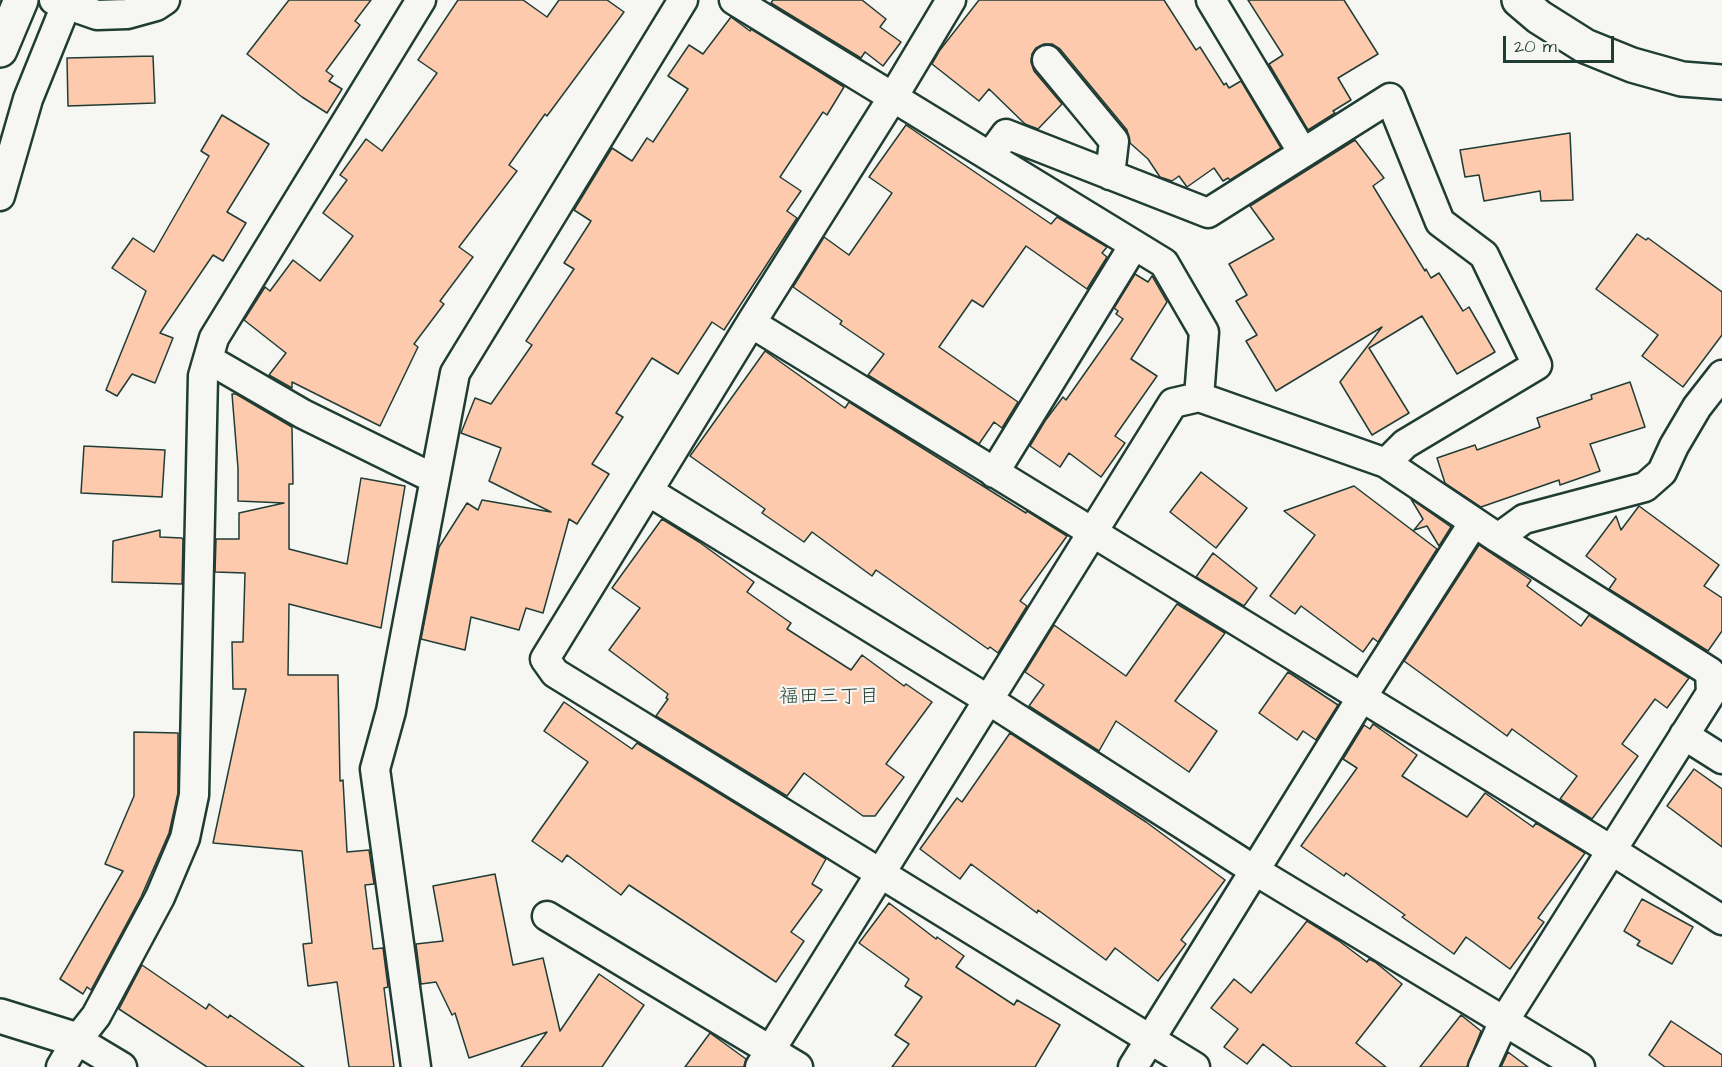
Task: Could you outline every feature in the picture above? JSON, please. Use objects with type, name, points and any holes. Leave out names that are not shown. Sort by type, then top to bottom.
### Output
[{"type":"street","points":[[0,50],[21,0]]},
{"type":"street","points":[[0,196],[28,99],[60,3],[97,15],[127,14],[156,6],[165,0]]},
{"type":"street","points":[[69,1053],[96,1016],[160,897],[185,838],[194,795],[203,376],[214,338],[421,0]]},
{"type":"street","points":[[416,1067],[375,769],[391,711],[455,373],[683,0]]},
{"type":"street","points":[[734,0],[1164,263],[1204,332],[1199,397]]},
{"type":"street","points":[[951,0],[545,659],[555,673],[1195,1067]]},
{"type":"street","points":[[1211,0],[1303,153]]},
{"type":"street","points":[[1519,0],[1539,17],[1594,50],[1632,65],[1683,79],[1722,82]]},
{"type":"street","points":[[1047,60],[1114,141],[1110,175]]},
{"type":"street","points":[[990,156],[1006,135],[1208,213],[1390,98],[1440,222],[1485,255],[1537,365],[1405,444],[1386,463]]},
{"type":"street","points":[[994,473],[1134,245]]},
{"type":"street","points":[[751,323],[1722,920]]},
{"type":"street","points":[[208,359],[303,414],[435,479]]},
{"type":"street","points":[[1498,538],[1524,519],[1645,487],[1662,472],[1697,407],[1722,375]]},
{"type":"street","points":[[766,1059],[987,699],[1173,403],[1199,397],[1386,463],[1498,538],[1710,672],[1711,693],[1504,1021],[1483,1067]]},
{"type":"street","points":[[648,491],[987,699],[1254,870],[1580,1067]]},
{"type":"street","points":[[1133,1067],[1254,870],[1474,522]]},
{"type":"street","points":[[1684,735],[1722,759]]},
{"type":"street","points":[[547,916],[766,1059],[798,1067]]},
{"type":"street","points":[[0,1016],[69,1053],[122,1067]]},
{"type":"building","points":[[289,0],[371,0],[355,21],[360,25],[326,71],[333,76],[329,81],[342,89],[327,113],[302,97],[247,54]]},
{"type":"building","points":[[458,0],[523,0],[547,17],[559,0],[607,0],[624,12],[547,116],[545,114],[509,165],[517,171],[459,247],[473,257],[440,301],[444,304],[414,344],[418,347],[380,426],[292,382],[292,388],[269,375],[286,353],[244,320],[265,287],[270,291],[293,260],[320,281],[353,236],[323,213],[347,180],[340,175],[366,139],[382,151],[437,73],[418,60]]},
{"type":"building","points":[[773,0],[862,0],[886,19],[880,27],[901,42],[883,66],[865,52],[861,58],[771,3]]},
{"type":"building","points":[[979,0],[1164,0],[1196,50],[1200,47],[1224,85],[1226,83],[1229,88],[1241,81],[1281,148],[1230,180],[1228,178],[1223,181],[1214,168],[1187,187],[1179,176],[1172,181],[1160,177],[1148,159],[1130,143],[1127,130],[1060,49],[1052,44],[1044,44],[1036,48],[1031,62],[1034,71],[1062,104],[1038,129],[1025,124],[989,89],[979,101],[932,64],[940,50]]},
{"type":"building","points":[[1248,0],[1344,0],[1378,54],[1338,78],[1351,100],[1308,130],[1269,64],[1283,55]]},
{"type":"building","points":[[731,17],[750,31],[751,29],[844,87],[827,115],[823,112],[780,177],[801,191],[787,211],[797,218],[724,330],[712,322],[678,374],[652,358],[616,413],[623,417],[592,464],[609,474],[577,524],[569,519],[543,613],[526,608],[519,630],[471,617],[465,650],[421,639],[439,547],[467,503],[478,510],[482,500],[551,512],[489,481],[501,448],[461,433],[475,398],[491,404],[532,345],[526,341],[574,269],[564,263],[591,221],[574,210],[612,148],[632,161],[647,138],[653,142],[688,89],[668,76],[689,45],[703,54]]},
{"type":"building","points":[[153,56],[155,103],[68,106],[67,58]]},
{"type":"building","points":[[222,115],[269,144],[227,212],[246,223],[223,261],[213,255],[160,333],[173,338],[155,383],[132,374],[117,396],[106,390],[146,291],[112,268],[133,238],[154,252],[209,156],[201,151]]},
{"type":"building","points":[[906,125],[1051,224],[1057,217],[1107,247],[1102,253],[1107,257],[1087,289],[1026,246],[983,307],[972,300],[939,347],[1018,402],[1002,428],[994,422],[979,444],[868,375],[884,354],[840,324],[842,321],[793,287],[824,237],[849,255],[892,193],[869,177]]},
{"type":"building","points":[[1570,133],[1573,200],[1541,201],[1540,191],[1484,201],[1479,175],[1465,177],[1460,150]]},
{"type":"building","points":[[1355,140],[1384,178],[1373,186],[1425,271],[1426,269],[1431,278],[1439,273],[1463,311],[1469,307],[1495,352],[1457,374],[1422,316],[1369,348],[1409,413],[1372,435],[1340,382],[1382,327],[1276,391],[1246,341],[1257,335],[1236,301],[1247,295],[1229,264],[1274,239],[1250,206]]},
{"type":"building","points":[[1637,234],[1646,240],[1648,238],[1722,292],[1722,335],[1683,387],[1642,356],[1658,335],[1596,289]]},
{"type":"building","points":[[1135,274],[1148,282],[1152,276],[1167,302],[1131,359],[1157,376],[1115,436],[1125,443],[1101,477],[1069,453],[1060,467],[1030,446],[1045,421],[1063,397],[1066,400],[1123,319],[1116,314],[1118,311],[1114,308]]},
{"type":"building","points":[[765,351],[845,408],[849,402],[1026,513],[1027,511],[1067,536],[1020,601],[1027,606],[998,653],[990,647],[988,649],[876,570],[872,576],[812,532],[804,542],[762,513],[765,509],[690,456]]},
{"type":"building","points":[[1630,382],[1645,427],[1590,444],[1600,471],[1560,485],[1559,480],[1481,507],[1445,483],[1437,458],[1475,445],[1477,450],[1540,427],[1537,418],[1592,399],[1591,395]]},
{"type":"building","points":[[232,394],[236,394],[292,427],[293,484],[289,484],[289,549],[347,564],[361,478],[405,486],[381,628],[289,604],[288,675],[338,675],[340,781],[343,780],[347,852],[369,850],[374,884],[365,885],[373,949],[383,948],[388,987],[384,988],[394,1067],[349,1067],[337,982],[308,986],[303,944],[312,943],[302,851],[213,843],[246,689],[233,689],[232,642],[243,642],[245,573],[215,572],[216,539],[239,539],[239,513],[284,503],[238,501],[238,468]]},
{"type":"building","points":[[84,446],[165,450],[162,497],[81,493]]},
{"type":"building","points":[[1201,472],[1247,508],[1216,548],[1170,512]]},
{"type":"building","points":[[1354,486],[1437,549],[1378,642],[1373,638],[1363,652],[1301,606],[1295,614],[1270,596],[1315,535],[1284,511]]},
{"type":"building","points":[[1411,499],[1451,527],[1439,546],[1427,526],[1414,530],[1423,519]]},
{"type":"building","points":[[1639,506],[1719,565],[1704,586],[1722,598],[1722,631],[1708,651],[1609,589],[1616,579],[1586,556],[1616,516],[1621,530]]},
{"type":"building","points":[[662,519],[699,542],[754,582],[747,592],[791,623],[787,629],[851,670],[862,655],[904,686],[906,684],[932,702],[886,764],[904,777],[875,816],[863,816],[804,773],[787,796],[656,716],[668,699],[666,698],[668,694],[609,650],[640,608],[612,588]]},
{"type":"building","points":[[160,530],[160,537],[182,538],[183,540],[182,584],[112,582],[113,541]]},
{"type":"building","points":[[1479,545],[1531,580],[1527,586],[1581,626],[1589,615],[1689,678],[1667,708],[1655,699],[1622,744],[1638,756],[1592,819],[1560,799],[1577,776],[1512,729],[1507,736],[1404,661]]},
{"type":"building","points":[[1213,553],[1257,588],[1244,606],[1196,577]]},
{"type":"building","points":[[1177,604],[1225,633],[1175,701],[1217,731],[1189,772],[1116,721],[1099,751],[1029,706],[1044,685],[1025,672],[1054,625],[1126,676]]},
{"type":"building","points":[[1288,672],[1338,705],[1316,740],[1303,731],[1297,740],[1259,713]]},
{"type":"building","points":[[564,702],[632,749],[637,743],[826,859],[812,884],[822,890],[791,932],[804,941],[776,982],[629,885],[621,895],[567,855],[562,862],[532,841],[588,762],[544,731]]},
{"type":"building","points":[[1373,724],[1417,755],[1402,776],[1467,817],[1485,793],[1533,827],[1536,823],[1585,853],[1538,918],[1544,922],[1510,969],[1466,937],[1454,954],[1402,917],[1405,915],[1346,873],[1344,876],[1301,846],[1357,768],[1343,759],[1364,725],[1370,729]]},
{"type":"building","points":[[134,732],[178,733],[178,793],[169,833],[141,897],[91,990],[87,987],[83,994],[60,979],[123,871],[105,864],[134,796]]},
{"type":"building","points":[[1010,733],[1146,822],[1225,880],[1181,940],[1186,944],[1158,981],[1115,948],[1106,960],[971,864],[960,879],[920,849],[957,798],[962,802]]},
{"type":"building","points":[[1694,769],[1722,789],[1722,847],[1667,806]]},
{"type":"building","points":[[495,874],[513,965],[543,958],[560,1031],[599,974],[644,1005],[602,1067],[521,1067],[547,1032],[469,1058],[455,1013],[452,1015],[436,982],[421,984],[416,944],[443,941],[433,886]]},
{"type":"building","points":[[1642,899],[1693,927],[1672,964],[1637,945],[1640,941],[1624,931]]},
{"type":"building","points":[[889,903],[936,939],[937,937],[964,956],[956,967],[1014,1005],[1017,1000],[1060,1025],[1035,1067],[892,1067],[909,1044],[895,1035],[922,997],[905,986],[909,979],[859,943]]},
{"type":"building","points":[[1307,921],[1367,962],[1369,959],[1375,962],[1402,984],[1356,1043],[1386,1067],[1292,1067],[1263,1044],[1247,1064],[1224,1047],[1238,1029],[1211,1008],[1234,979],[1251,993]]},
{"type":"building","points":[[142,965],[206,1009],[209,1004],[228,1018],[230,1015],[304,1067],[207,1067],[119,1009]]},
{"type":"building","points":[[1461,1015],[1481,1031],[1467,1067],[1420,1067]]},
{"type":"building","points":[[1671,1021],[1722,1055],[1722,1067],[1665,1067],[1649,1055]]},
{"type":"building","points":[[710,1033],[746,1059],[744,1067],[685,1067]]},
{"type":"building","points":[[1508,1052],[1528,1067],[1501,1067]]},
{"type":"district","name":"福田三丁目","points":[[829,698]]}]
